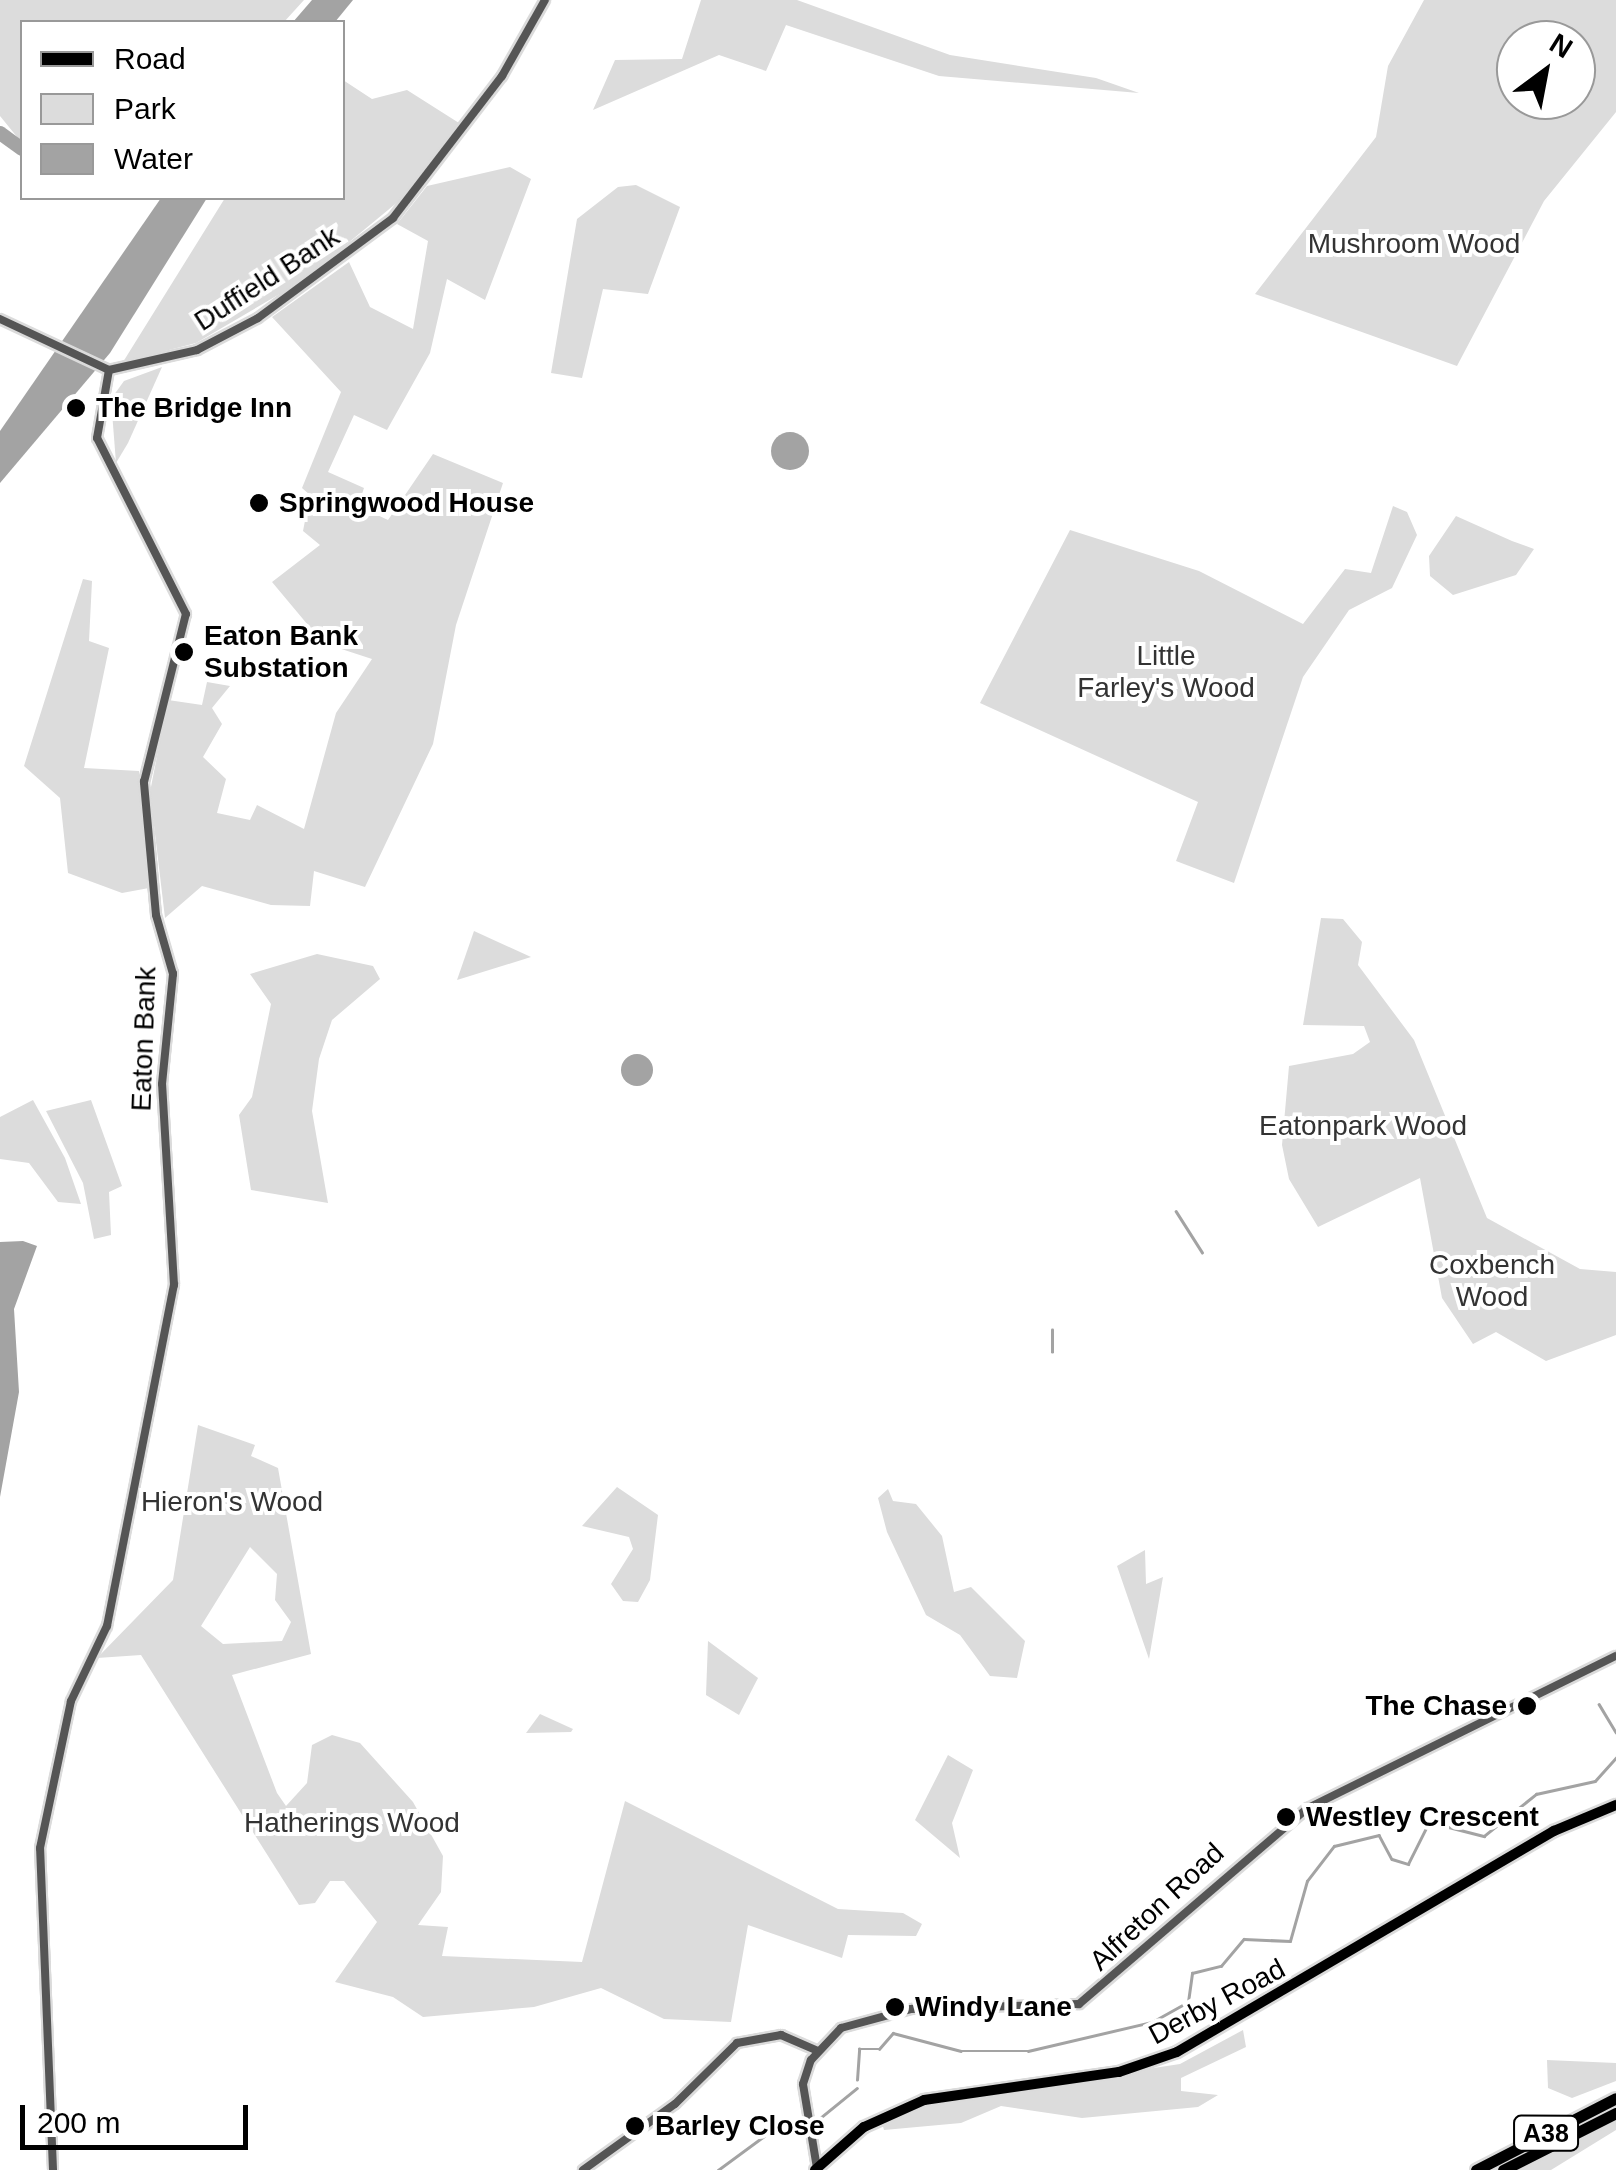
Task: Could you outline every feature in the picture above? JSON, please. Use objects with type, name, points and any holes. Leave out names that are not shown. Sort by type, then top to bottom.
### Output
[{"type":"highway","name":"A38","points":[[1476,2170],[1616,2098]]},
{"type":"highway","name":"A38","points":[[1503,2170],[1616,2114]]},
{"type":"main road","name":"Derby Road","points":[[816,2169],[864,2126],[924,2100],[1119,2072],[1177,2052],[1554,1830],[1616,1805]]},
{"type":"street","name":"Duffield Bank","points":[[109,370],[196,350],[376,234],[502,76],[545,0]]},
{"type":"street","points":[[0,319],[53,339],[98,368],[109,370]]},
{"type":"street","name":"Eaton Bank","points":[[54,2170],[38,1864],[71,1701],[103,1638],[117,1579],[174,1285],[162,1084],[173,974],[156,915],[144,782],[186,614],[95,431],[109,370]]},
{"type":"street","name":"Alfreton Road","points":[[818,2051],[841,2028],[876,2014],[1079,2004],[1308,1808],[1616,1656]]},
{"type":"street","points":[[583,2170],[675,2104],[737,2043],[779,2035],[818,2051],[804,2095],[816,2169]]},
{"type":"green space","points":[[0,0],[304,0],[286,20],[20,20],[20,141],[0,116]]},
{"type":"green space","points":[[701,0],[797,0],[950,55],[1096,78],[1139,93],[939,76],[786,25],[766,71],[719,55],[593,110],[615,60],[682,59]]},
{"type":"green space","name":"Mushroom Wood","points":[[1424,0],[1616,0],[1616,112],[1544,201],[1457,366],[1255,294],[1376,137],[1388,66]]},
{"type":"green space","points":[[345,81],[372,99],[407,90],[459,123],[405,196],[302,281],[196,343],[123,362],[224,200],[345,200]]},
{"type":"green space","points":[[510,167],[531,179],[485,300],[447,279],[430,353],[387,430],[354,415],[328,472],[364,488],[358,506],[388,520],[433,454],[503,483],[456,625],[433,744],[365,887],[314,871],[310,906],[271,905],[202,886],[165,918],[150,792],[168,700],[202,705],[207,682],[230,686],[212,708],[222,724],[203,757],[226,779],[217,813],[250,820],[257,805],[304,829],[336,713],[372,659],[323,643],[272,582],[320,545],[303,531],[310,495],[302,488],[341,392],[272,317],[349,262],[370,307],[413,329],[428,241],[397,224],[427,186]]},
{"type":"green space","points":[[636,185],[680,207],[648,294],[603,289],[582,378],[551,373],[577,219],[618,187]]},
{"type":"green space","points":[[162,367],[116,463],[111,399],[124,381]]},
{"type":"green space","name":"Little Farley's Wood","points":[[1393,506],[1407,512],[1417,535],[1392,588],[1349,610],[1303,677],[1234,883],[1176,861],[1198,802],[980,703],[1070,530],[1199,571],[1303,624],[1345,569],[1371,573]]},
{"type":"green space","points":[[1456,516],[1534,549],[1516,575],[1453,595],[1430,576],[1429,556]]},
{"type":"green space","points":[[83,579],[92,581],[89,641],[109,648],[84,768],[139,771],[149,888],[122,893],[68,873],[60,798],[24,766]]},
{"type":"green space","points":[[1321,918],[1343,919],[1362,942],[1358,965],[1414,1040],[1487,1218],[1580,1269],[1616,1272],[1616,1335],[1546,1361],[1496,1332],[1473,1344],[1442,1298],[1420,1178],[1318,1227],[1289,1179],[1282,1145],[1289,1066],[1353,1054],[1370,1042],[1364,1026],[1303,1025]]},
{"type":"green space","points":[[474,931],[531,957],[457,980]]},
{"type":"green space","points":[[317,954],[373,966],[380,979],[332,1020],[319,1059],[312,1111],[328,1203],[251,1190],[239,1115],[252,1097],[271,1004],[250,974]]},
{"type":"green space","points":[[33,1100],[65,1158],[81,1204],[58,1202],[29,1163],[0,1159],[0,1117]]},
{"type":"green space","points":[[91,1100],[122,1186],[109,1192],[111,1235],[94,1239],[83,1183],[46,1111]]},
{"type":"green space","points":[[198,1425],[255,1445],[251,1456],[278,1468],[311,1654],[232,1675],[277,1793],[286,1806],[307,1783],[312,1745],[332,1735],[360,1743],[413,1802],[443,1856],[441,1892],[418,1925],[448,1927],[442,1956],[582,1962],[625,1801],[838,1909],[903,1913],[922,1924],[916,1936],[848,1935],[842,1958],[748,1925],[731,2022],[664,2019],[601,1988],[534,2007],[423,2017],[393,1997],[335,1982],[377,1922],[344,1881],[330,1881],[315,1903],[299,1905],[141,1655],[97,1658],[173,1580]],"holes":[[[250,1547],[277,1574],[275,1600],[291,1622],[282,1641],[223,1644],[201,1626]]]},
{"type":"green space","points":[[617,1487],[658,1515],[650,1580],[638,1602],[623,1601],[611,1584],[633,1549],[629,1537],[582,1526]]},
{"type":"green space","points":[[888,1489],[893,1501],[916,1504],[942,1536],[954,1592],[971,1587],[1025,1641],[1017,1678],[990,1676],[960,1635],[926,1615],[887,1532],[878,1498]]},
{"type":"green space","points":[[1145,1550],[1146,1584],[1163,1577],[1149,1659],[1117,1566]]},
{"type":"green space","points":[[708,1641],[758,1678],[739,1715],[706,1695]]},
{"type":"green space","points":[[540,1714],[573,1729],[526,1733]]},
{"type":"green space","points":[[948,1755],[973,1770],[952,1823],[960,1858],[915,1820]]},
{"type":"green space","points":[[1243,2030],[1246,2047],[1181,2078],[1181,2091],[1218,2095],[1198,2107],[1082,2118],[1001,2106],[961,2123],[884,2130],[882,2123],[930,2102],[1180,2064]]},
{"type":"green space","points":[[1547,2060],[1616,2063],[1616,2081],[1572,2098],[1548,2088]]},
{"type":"green space","points":[[1616,2118],[1616,2130],[1551,2170],[1511,2170]]},
{"type":"water","points":[[312,0],[353,0],[337,20],[295,20]]},
{"type":"water","points":[[160,200],[206,200],[110,353],[0,483],[0,431]]},
{"type":"water","points":[[790,432],[803,438],[809,451],[803,464],[790,470],[777,464],[771,451],[777,438]]},
{"type":"water","points":[[637,1054],[648,1059],[653,1070],[648,1081],[637,1086],[626,1081],[621,1070],[626,1059]]},
{"type":"water","points":[[23,1241],[37,1246],[14,1309],[19,1392],[0,1497],[0,1242]]},
{"type":"waterway","points":[[0,133],[20,148]]},
{"type":"waterway","points":[[1176,1211],[1202,1252]]},
{"type":"waterway","points":[[1052,1330],[1052,1352]]},
{"type":"waterway","points":[[1599,1704],[1616,1732]]},
{"type":"waterway","points":[[857,2080],[859,2049],[879,2049],[893,2033],[961,2051],[1028,2051],[1152,2022],[1188,2002],[1192,1973],[1221,1966],[1244,1939],[1290,1941],[1307,1881],[1334,1846],[1379,1835],[1392,1859],[1408,1864],[1429,1822],[1484,1836],[1536,1794],[1595,1781],[1616,1758]]},
{"type":"waterway","points":[[814,2123],[857,2088]]},
{"type":"waterway","points":[[718,2170],[771,2131],[806,2125]]},
{"type":"place","name":"The Bridge Inn","points":[[76,408]]},
{"type":"place","name":"Springwood House","points":[[259,503]]},
{"type":"place","name":"Eaton Bank Substation","points":[[184,652]]},
{"type":"place","name":"The Chase","points":[[1527,1706]]},
{"type":"place","name":"Westley Crescent","points":[[1286,1817]]},
{"type":"place","name":"Windy Lane","points":[[895,2007]]},
{"type":"place","name":"Barley Close","points":[[635,2126]]},
{"type":"park label","name":"Eatonpark Wood","points":[[1363,1126]]},
{"type":"park label","name":"Coxbench Wood","points":[[1492,1281]]},
{"type":"park label","name":"Hieron's Wood","points":[[232,1502]]},
{"type":"park label","name":"Hatherings Wood","points":[[352,1823]]}]
